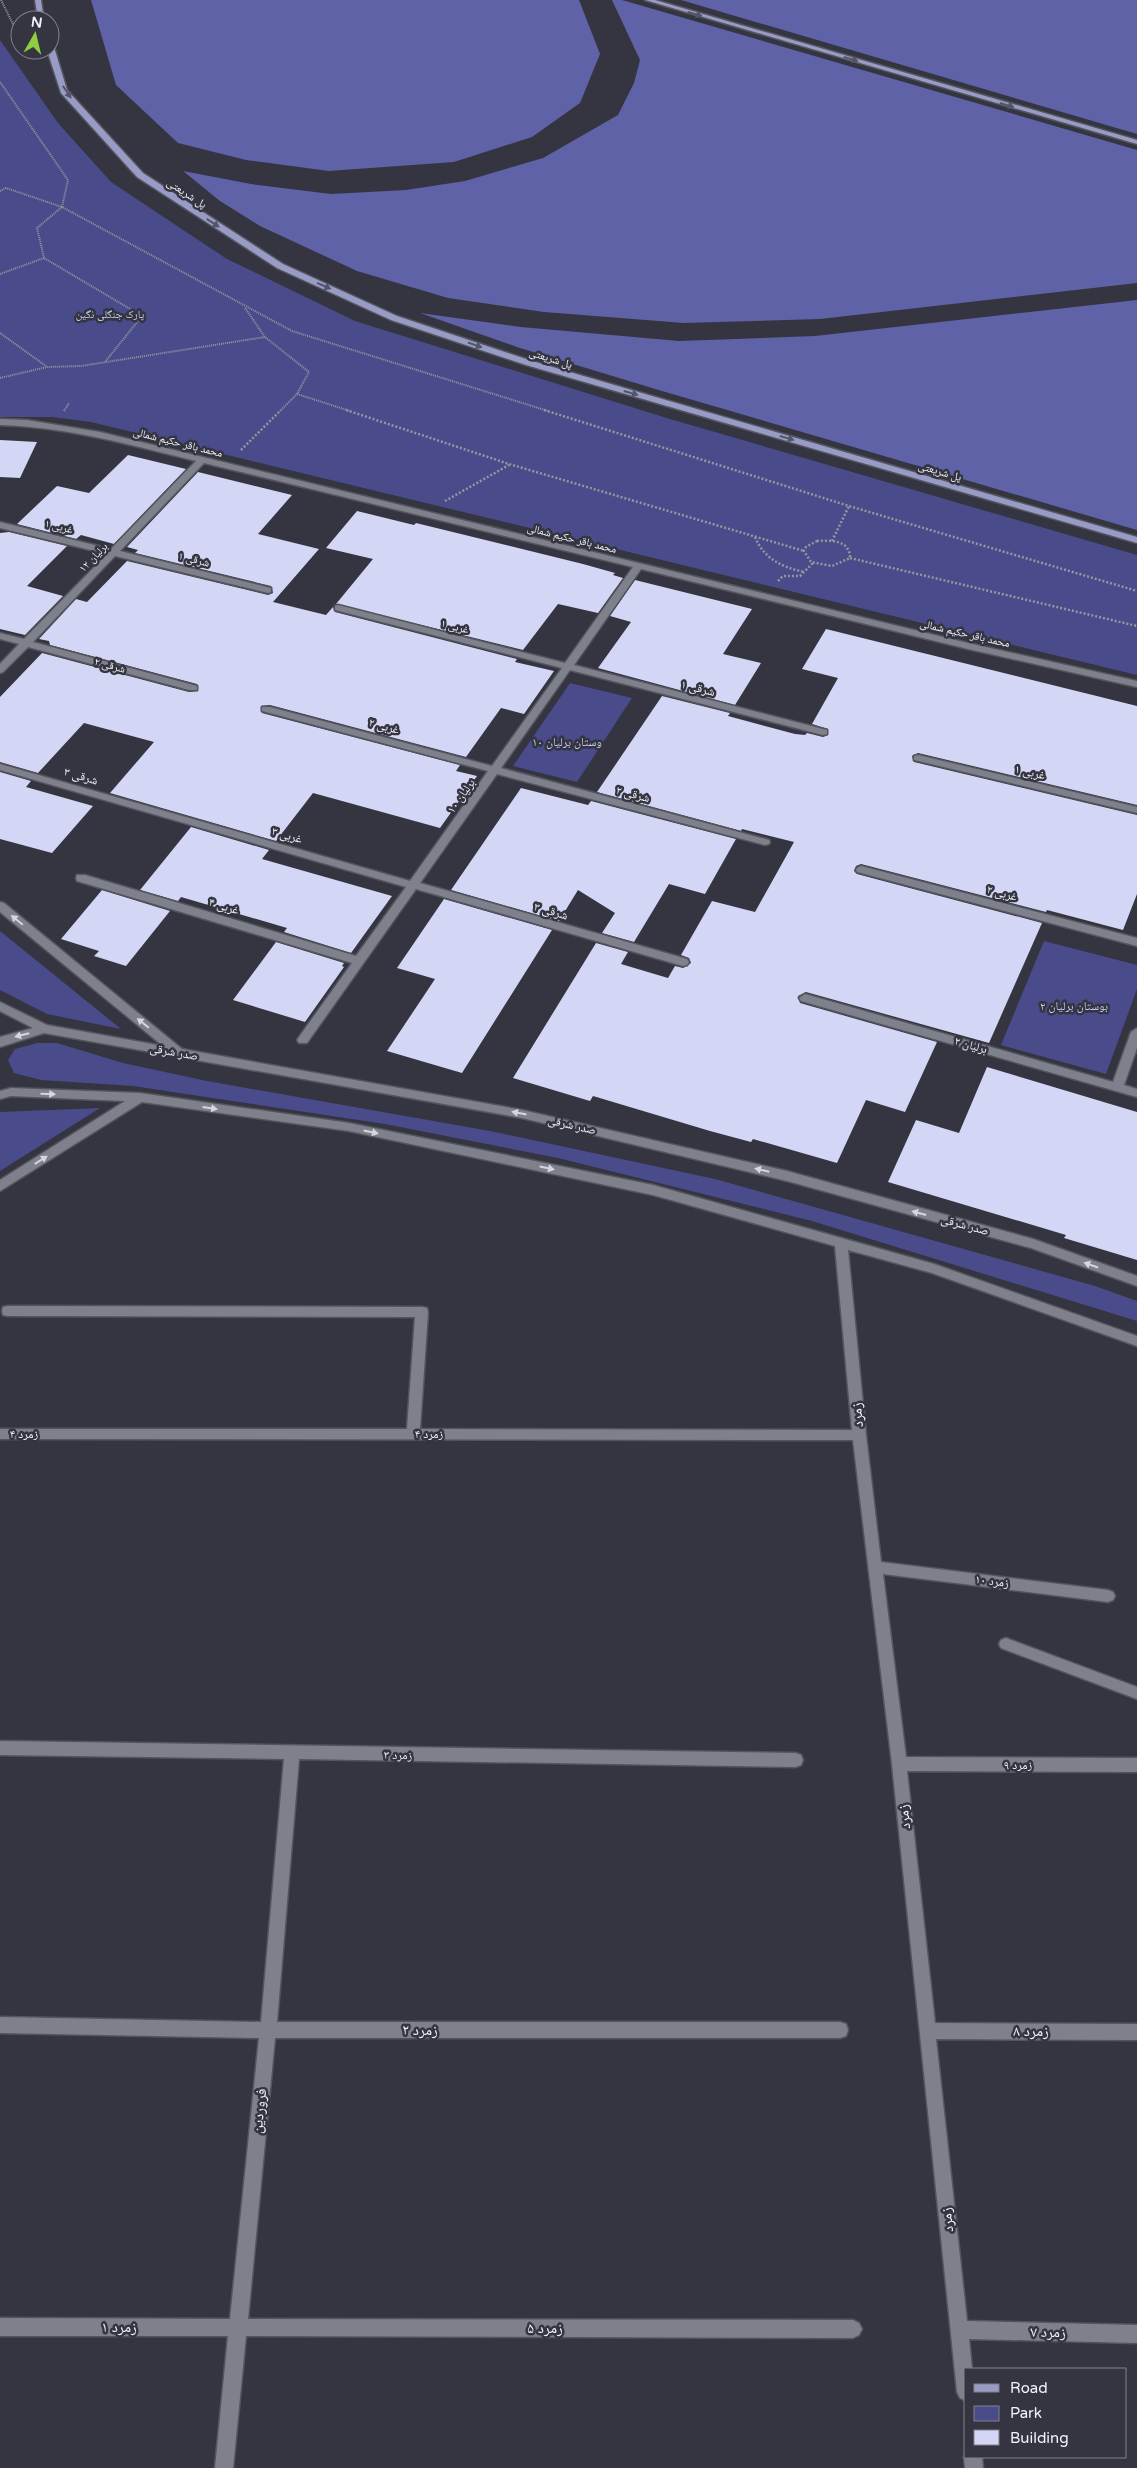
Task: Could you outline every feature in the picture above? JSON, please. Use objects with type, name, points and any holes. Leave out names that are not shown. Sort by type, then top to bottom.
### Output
[{"type":"main road","points":[[648,0],[1137,142]]},
{"type":"main road","name":"پل شریعتی","points":[[54,60],[64,91],[140,175],[280,266],[394,318],[529,363],[1137,540]]},
{"type":"street","name":"محمد باقر حکیم شمالی","points":[[0,422],[27,423],[100,435],[639,566],[1137,684]]},
{"type":"street","name":"برلیان ۱۲","points":[[0,670],[202,460]]},
{"type":"street","name":"۱ غربی","points":[[0,525],[113,551]]},
{"type":"street","name":"۱ شرقی","points":[[113,551],[268,590]]},
{"type":"street","name":"برلیان ۱۰","points":[[303,1040],[639,566]]},
{"type":"street","name":"۱ غربی","points":[[338,608],[566,667]]},
{"type":"street","points":[[0,636],[26,643]]},
{"type":"street","name":"۲ شرقی","points":[[26,643],[193,688]]},
{"type":"street","name":"۱ شرقی","points":[[566,667],[823,732]]},
{"type":"street","name":"۲ غربی","points":[[266,709],[494,770]]},
{"type":"street","name":"۱ غربی","points":[[918,758],[1137,810]]},
{"type":"street","name":"۳ شرقی","points":[[0,767],[154,811]]},
{"type":"street","name":"۲ شرقی","points":[[494,770],[765,842]]},
{"type":"street","name":"۳ غربی","points":[[154,811],[412,886]]},
{"type":"street","name":"۲ غربی","points":[[861,870],[1137,942]]},
{"type":"street","name":"۴ غربی","points":[[81,878],[359,961]]},
{"type":"street","name":"۳ شرقی","points":[[412,886],[684,962]]},
{"type":"street","points":[[0,906],[180,1054]]},
{"type":"street","name":"برلیان ۲","points":[[804,998],[1137,1093]]},
{"type":"street","name":"صدر شرقی","points":[[0,1006],[44,1029],[522,1114],[768,1172],[1033,1244],[1137,1281]]},
{"type":"street","points":[[0,1043],[4,1040],[44,1029]]},
{"type":"street","points":[[1117,1087],[1137,1032]]},
{"type":"street","points":[[0,1083],[5,1093],[140,1098],[349,1128],[653,1190],[934,1269],[1137,1341]]},
{"type":"street","points":[[0,1186],[140,1098]]},
{"type":"street","name":"زمرد","points":[[841,1243],[859,1435],[899,1764],[964,2374]]},
{"type":"street","points":[[8,1311],[422,1312],[413,1434]]},
{"type":"street","name":"زمرد ۴","points":[[0,1434],[859,1435]]},
{"type":"street","name":"زمرد ۱۰","points":[[876,1566],[1108,1596]]},
{"type":"street","points":[[1006,1644],[1137,1693]]},
{"type":"street","name":"زمرد ۳","points":[[0,1748],[292,1754],[796,1760]]},
{"type":"street","name":"فروردین","points":[[224,2468],[268,2030],[292,1754]]},
{"type":"street","name":"زمرد ۹","points":[[899,1764],[1137,1765]]},
{"type":"street","name":"زمرد ۲","points":[[0,2025],[268,2030],[840,2030]]},
{"type":"street","name":"زمرد ۸","points":[[926,2031],[1137,2032]]},
{"type":"street","name":"زمرد ۱","points":[[0,2327],[238,2326]]},
{"type":"street","name":"زمرد ۵","points":[[238,2326],[853,2330]]},
{"type":"street","name":"زمرد ۷","points":[[959,2330],[1137,2334]]},
{"type":"path","points":[[1,0],[10,18]]},
{"type":"path","points":[[0,82],[68,180],[62,207],[37,228],[44,258],[142,316],[105,362]]},
{"type":"path","points":[[0,191],[6,188],[62,207],[292,331],[849,506],[1137,591]]},
{"type":"path","points":[[0,274],[44,258]]},
{"type":"path","points":[[239,452],[297,394],[310,372],[265,337],[245,307]]},
{"type":"path","points":[[0,333],[47,366]]},
{"type":"path","points":[[0,378],[47,366],[81,366],[265,337]]},
{"type":"path","points":[[297,394],[510,464],[804,551],[808,560],[813,563],[835,566],[850,558],[1137,626]]},
{"type":"path","points":[[443,502],[461,489],[494,475],[510,464]]},
{"type":"path","points":[[832,541],[849,506]]},
{"type":"path","points":[[754,536],[758,549],[773,562],[804,572]]},
{"type":"path","points":[[804,551],[811,544],[832,541],[845,545],[849,549],[850,558]]},
{"type":"path","points":[[777,582],[783,576],[800,576],[813,563]]},
{"type":"green space","name":"پارک جنگلی نگین","points":[[0,40],[10,54],[10,60],[14,60],[58,123],[111,182],[227,259],[355,321],[670,419],[1137,555],[1137,675],[91,422],[52,417],[0,417]]},
{"type":"green space","name":"وستان برلیان ۱۰","points":[[570,683],[632,698],[577,782],[513,766]]},
{"type":"green space","points":[[0,931],[121,1029],[47,1014],[0,990]]},
{"type":"green space","name":"بوستان برلیان ۲","points":[[1044,941],[1137,965],[1137,989],[1106,1074],[1001,1045]]},
{"type":"green space","points":[[37,1043],[57,1043],[123,1063],[207,1081],[490,1131],[715,1179],[1095,1286],[1137,1301],[1137,1321],[812,1221],[558,1158],[385,1124],[133,1086],[41,1080],[14,1073],[8,1060],[15,1049]]},
{"type":"green space","points":[[100,1108],[0,1171],[0,1112]]},
{"type":"shaded area","points":[[91,0],[579,0],[600,54],[580,103],[532,137],[454,162],[329,171],[246,160],[178,143],[116,85]]},
{"type":"shaded area","points":[[612,0],[622,0],[1137,150],[1137,283],[820,319],[684,323],[544,312],[448,298],[357,271],[260,226],[220,201],[183,171],[251,184],[331,194],[406,190],[465,181],[543,158],[618,115],[634,83],[640,60]]},
{"type":"shaded area","points":[[681,0],[1137,0],[1137,134]]},
{"type":"shaded area","points":[[1137,300],[1137,530],[662,391],[520,348],[420,313],[521,327],[679,341],[815,336]]},
{"type":"building","points":[[0,440],[37,442],[20,478],[0,477]]},
{"type":"building","points":[[128,455],[186,469],[114,544],[81,535],[76,539],[17,524],[57,486],[89,493]]},
{"type":"building","points":[[198,472],[292,495],[258,534],[319,549],[273,602],[326,615],[333,607],[335,612],[517,659],[515,662],[554,671],[524,714],[501,708],[466,757],[270,705],[261,706],[262,713],[460,765],[456,771],[477,776],[440,828],[313,793],[276,841],[110,793],[154,742],[84,723],[38,773],[0,762],[0,697],[42,653],[189,692],[198,691],[197,684],[50,645],[49,641],[39,639],[76,599],[87,602],[127,561],[268,595],[273,593],[271,586],[135,553],[138,550],[127,547]]},
{"type":"building","points":[[357,511],[414,525],[416,523],[583,564],[615,573],[613,575],[623,578],[598,613],[558,604],[523,650],[336,604],[373,559],[326,548]]},
{"type":"building","points":[[9,532],[67,546],[27,586],[63,596],[25,635],[0,629],[0,533]]},
{"type":"building","points":[[635,580],[752,609],[723,654],[761,663],[735,705],[598,668],[631,622],[610,616]]},
{"type":"building","points":[[826,629],[1137,706],[1137,805],[918,753],[912,756],[914,762],[1137,815],[1137,894],[1123,930],[861,864],[856,866],[854,871],[857,874],[1042,923],[989,1043],[806,992],[798,996],[800,1003],[937,1042],[905,1112],[866,1100],[837,1163],[753,1139],[751,1142],[710,1131],[593,1096],[590,1101],[513,1078],[596,943],[628,952],[621,964],[668,978],[675,966],[683,968],[691,963],[689,958],[681,955],[712,901],[755,912],[794,842],[742,829],[741,831],[597,792],[662,696],[730,713],[728,716],[795,734],[805,735],[807,733],[823,737],[828,735],[828,729],[812,724],[838,678],[802,669]]},
{"type":"building","points":[[0,772],[31,781],[26,787],[93,806],[52,853],[0,839]]},
{"type":"building","points":[[521,788],[588,805],[591,801],[736,839],[705,894],[669,884],[634,942],[602,933],[615,913],[578,890],[559,921],[451,890]]},
{"type":"building","points":[[191,827],[269,850],[262,859],[392,896],[351,953],[284,932],[287,928],[181,897],[178,901],[140,890]]},
{"type":"building","points":[[102,890],[170,911],[126,966],[94,956],[99,951],[61,939]]},
{"type":"building","points":[[444,899],[552,930],[462,1073],[387,1051],[435,979],[397,968]]},
{"type":"building","points":[[276,942],[344,963],[342,966],[344,967],[305,1022],[233,1000]]},
{"type":"building","points":[[987,1067],[1137,1112],[1137,1260],[1064,1238],[1066,1235],[888,1182],[916,1120],[959,1133]]}]
